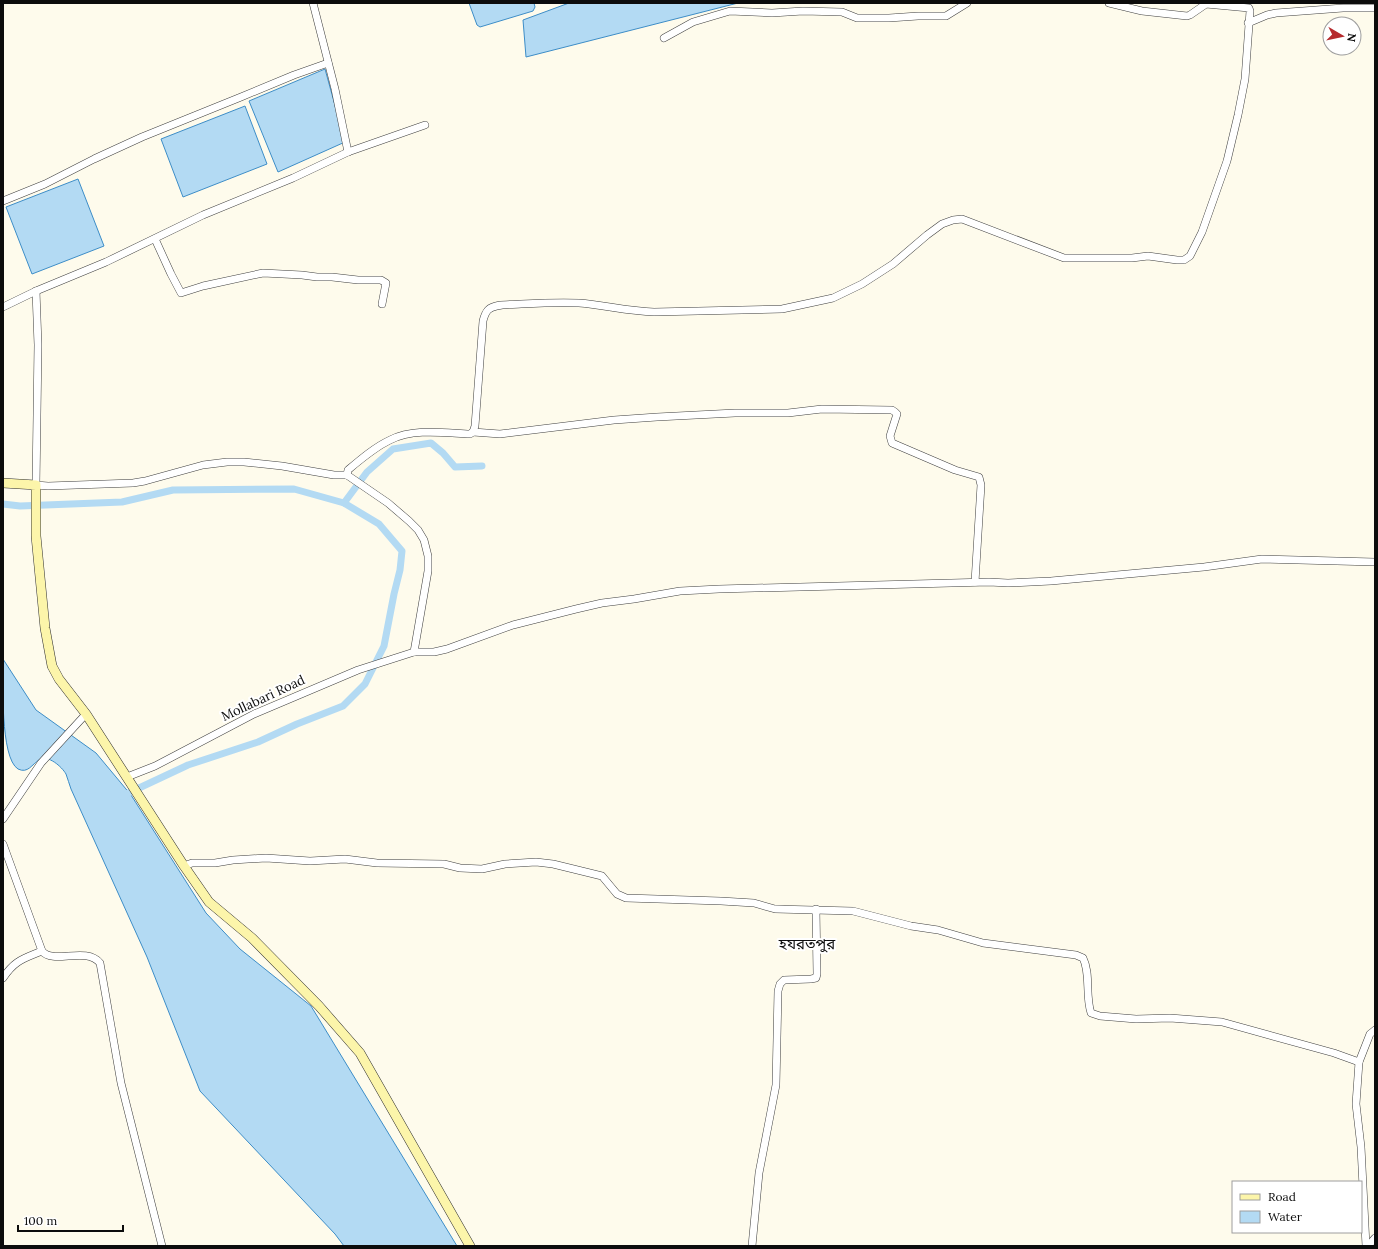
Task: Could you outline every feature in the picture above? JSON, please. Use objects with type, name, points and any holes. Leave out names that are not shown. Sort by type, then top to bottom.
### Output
[{"type":"street","points":[[313,3],[348,152]]},
{"type":"street","points":[[664,38],[693,22],[730,11],[772,14],[803,11],[842,12],[857,18],[889,18],[946,16],[967,3]]},
{"type":"street","points":[[473,432],[475,429],[476,420],[483,321],[485,314],[489,309],[494,307],[561,302],[634,311],[782,309],[812,304],[842,295],[862,284],[893,264],[942,224],[953,220],[962,219],[1064,258],[1132,258],[1148,256],[1184,260],[1190,256],[1202,232],[1228,161],[1245,79],[1250,11],[1249,8],[1206,4],[1190,16],[1187,16],[1142,11],[1109,3]]},
{"type":"street","points":[[1248,23],[1276,12],[1343,8],[1375,8]]},
{"type":"street","points":[[3,201],[45,184],[94,158],[142,137],[241,98],[294,74],[328,63]]},
{"type":"street","points":[[3,307],[36,291],[106,262],[203,215],[293,178],[348,152],[425,125]]},
{"type":"street","points":[[155,239],[181,293],[203,286],[263,273],[302,275],[358,280],[381,280],[386,284],[382,304]]},
{"type":"street","points":[[36,291],[38,345],[35,515],[37,558],[45,628],[52,666],[59,679],[86,714],[184,866],[209,902],[252,938],[320,1006],[360,1053],[470,1246]]},
{"type":"street","points":[[348,476],[348,470],[369,453],[391,439],[408,434],[470,434],[473,432],[500,434],[614,420],[735,413],[788,413],[822,409],[892,410],[897,414],[890,436],[892,443],[949,468],[979,477],[981,485],[975,582]]},
{"type":"street","points":[[3,483],[36,488],[48,486],[133,483],[146,481],[170,473],[203,465],[227,462],[244,462],[282,466],[348,476],[368,489],[409,521],[418,530],[424,540],[428,556],[428,571],[414,652]]},
{"type":"street","name":"Mollabari Road","points":[[130,781],[155,766],[254,714],[369,666],[414,652],[434,652],[447,649],[513,625],[576,608],[602,603],[680,591],[766,587],[975,582],[1015,583],[1051,581],[1262,559],[1375,562]]},
{"type":"street","points":[[3,819],[42,763],[86,714]]},
{"type":"street","points":[[3,844],[42,951],[45,955],[77,955],[93,957],[100,962],[121,1083],[162,1246]]},
{"type":"street","points":[[184,866],[192,863],[215,863],[233,860],[266,858],[310,861],[345,859],[377,862],[444,864],[460,868],[482,869],[505,864],[536,862],[553,864],[602,876],[617,894],[626,898],[722,901],[754,903],[775,909],[853,911],[911,926],[938,930],[983,943],[1076,955],[1083,958],[1086,965],[1087,1004],[1091,1013],[1100,1016],[1136,1019],[1170,1018],[1222,1022],[1334,1053],[1359,1062]]},
{"type":"street","points":[[752,1246],[759,1173],[776,1085],[778,991],[780,984],[784,980],[816,978],[816,909]]},
{"type":"street","points":[[3,978],[16,963],[23,958],[42,951]]},
{"type":"street","points":[[1367,1246],[1361,1147],[1356,1104],[1359,1062],[1370,1034],[1375,1030]]},
{"type":"street","points":[[1367,1246],[1375,1238]]},
{"type":"water","points":[[469,3],[534,3],[535,7],[533,11],[480,27],[477,25]]},
{"type":"water","points":[[569,3],[738,3],[526,57],[523,20]]},
{"type":"water","points":[[325,69],[345,142],[278,172],[249,101]]},
{"type":"water","points":[[245,106],[267,164],[183,197],[161,139]]},
{"type":"water","points":[[78,179],[104,246],[32,274],[6,207]]},
{"type":"water","points":[[3,659],[36,710],[96,753],[131,795],[206,913],[240,949],[311,1006],[457,1246],[344,1246],[335,1234],[200,1091],[147,957],[71,789],[66,774],[54,762],[46,759],[39,760],[30,768],[25,770],[18,769],[12,762],[5,735]]},
{"type":"waterway","points":[[344,503],[367,472],[393,449],[431,443],[443,453],[455,467],[482,466]]},
{"type":"waterway","points":[[3,504],[20,506],[122,502],[173,490],[294,489],[344,503],[379,524],[402,551],[400,570],[384,646],[365,684],[343,706],[297,724],[258,742],[188,765],[122,796]]},
{"type":"district","name":"হযরতপুর","points":[[807,943]]}]
